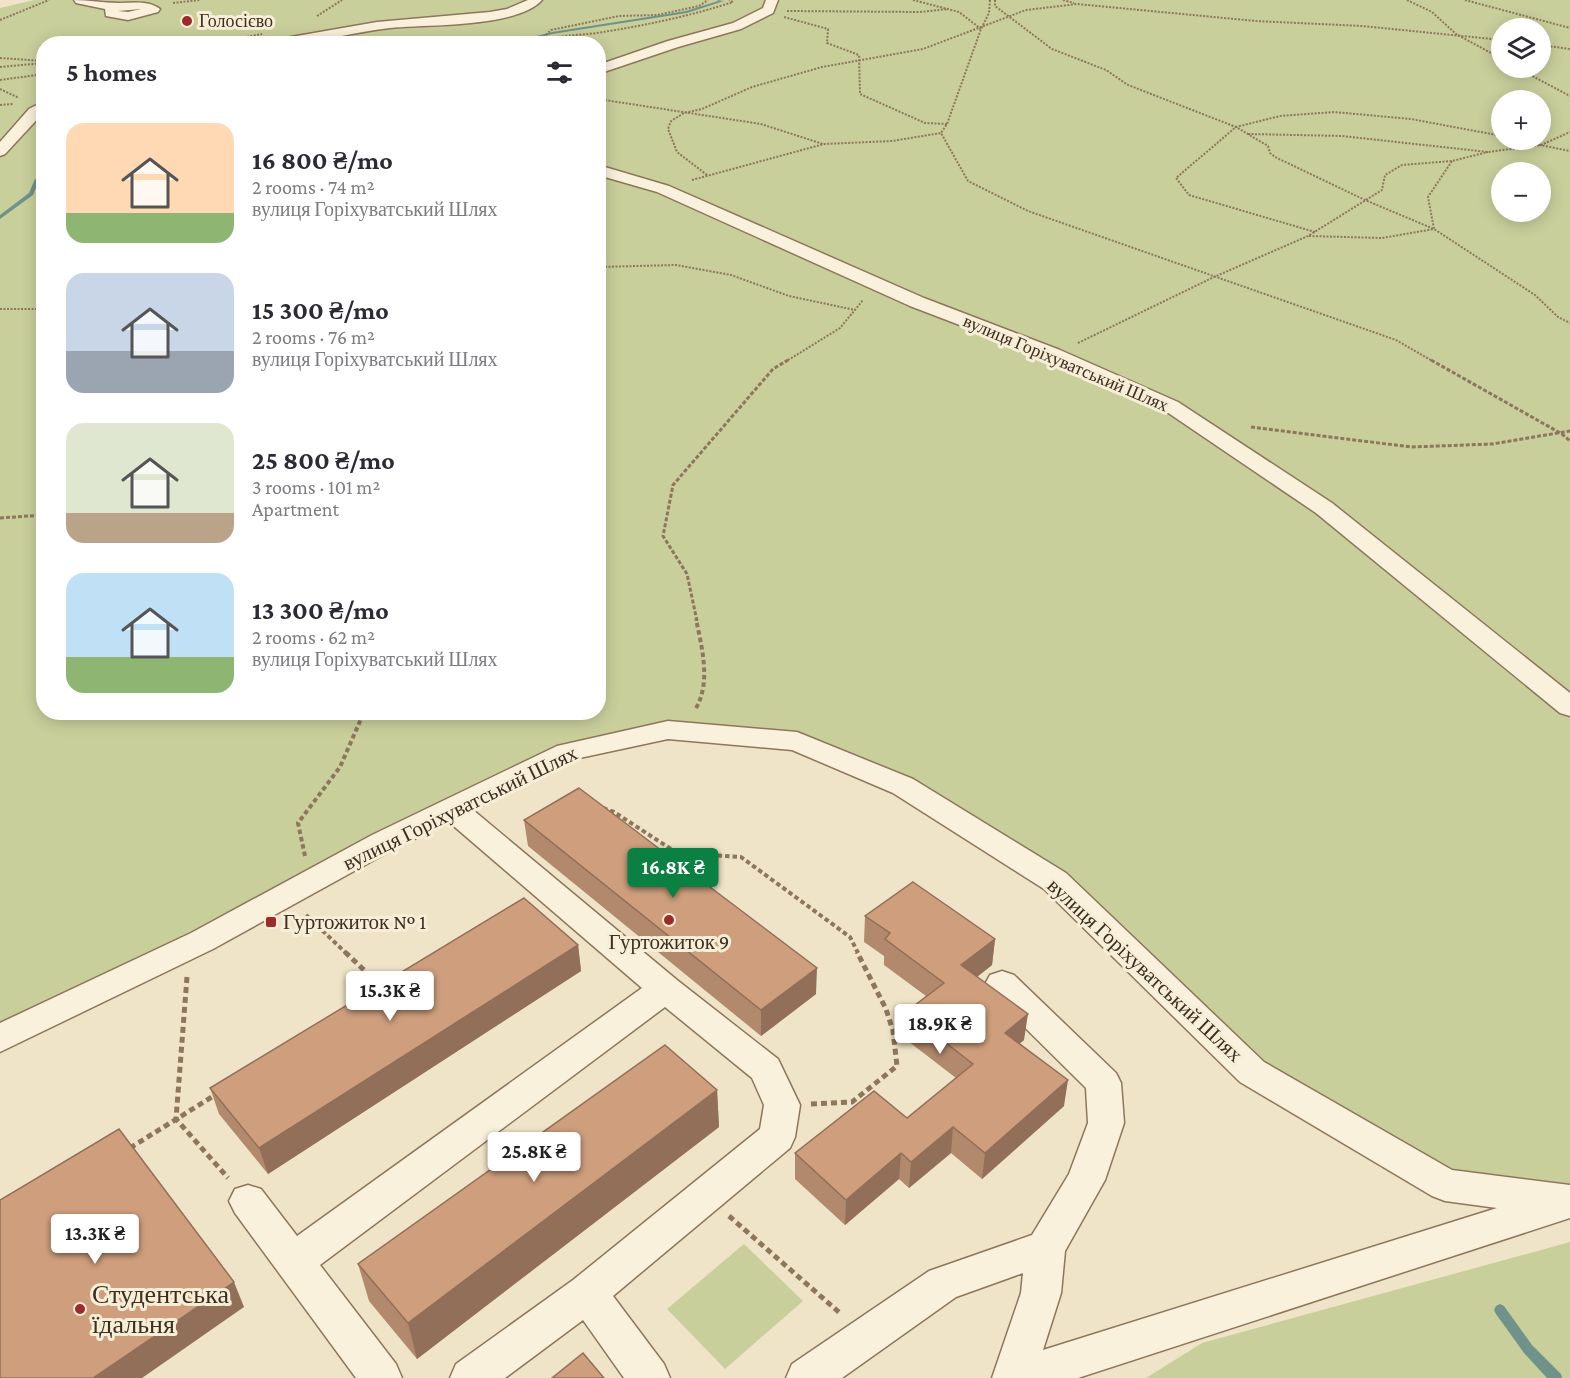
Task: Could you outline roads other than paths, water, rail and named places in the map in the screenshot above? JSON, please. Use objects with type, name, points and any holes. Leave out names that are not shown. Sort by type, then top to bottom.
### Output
[{"type":"street","points":[[80,0],[116,7]]},
{"type":"street","points":[[324,36],[392,24],[479,18],[522,8],[536,0]]},
{"type":"street","points":[[606,67],[673,44],[737,26],[769,10],[772,0]]},
{"type":"street","points":[[0,151],[36,111]]},
{"type":"street","name":"вулиця Горіхуватський Шлях","points":[[606,172],[663,189],[918,303],[1053,354],[1171,405],[1324,508],[1570,707]]},
{"type":"street","name":"вулиця Горіхуватський Шлях","points":[[0,1038],[202,941],[383,842],[567,752],[668,730],[797,741],[903,786],[1055,881],[1252,1072],[1445,1185],[1570,1201]]},
{"type":"street","points":[[452,808],[665,989],[766,1069],[782,1105],[777,1137],[587,1293],[471,1378]]},
{"type":"street","points":[[1002,984],[1103,1083],[1106,1123],[1086,1180],[1046,1248],[1041,1293],[1015,1378]]},
{"type":"street","points":[[294,1261],[665,989]]},
{"type":"street","points":[[248,1201],[381,1378]]},
{"type":"street","points":[[1015,1378],[1570,1201]]},
{"type":"street","points":[[807,1378],[943,1284],[1046,1248]]},
{"type":"street","points":[[587,1293],[649,1378]]},
{"type":"waterway","points":[[540,36],[687,12],[722,1],[719,0]]},
{"type":"waterway","points":[[0,217],[31,194],[36,182]]},
{"type":"waterway","points":[[1500,1310],[1528,1349],[1556,1378]]},
{"type":"place","name":"Голосієво","points":[[187,21]]},
{"type":"place","name":"Гуртожиток 9","points":[[669,920]]},
{"type":"place","name":"Гуртожиток № 1","points":[[271,922]]},
{"type":"place","name":"Студентська їдальня","points":[[80,1309]]}]
